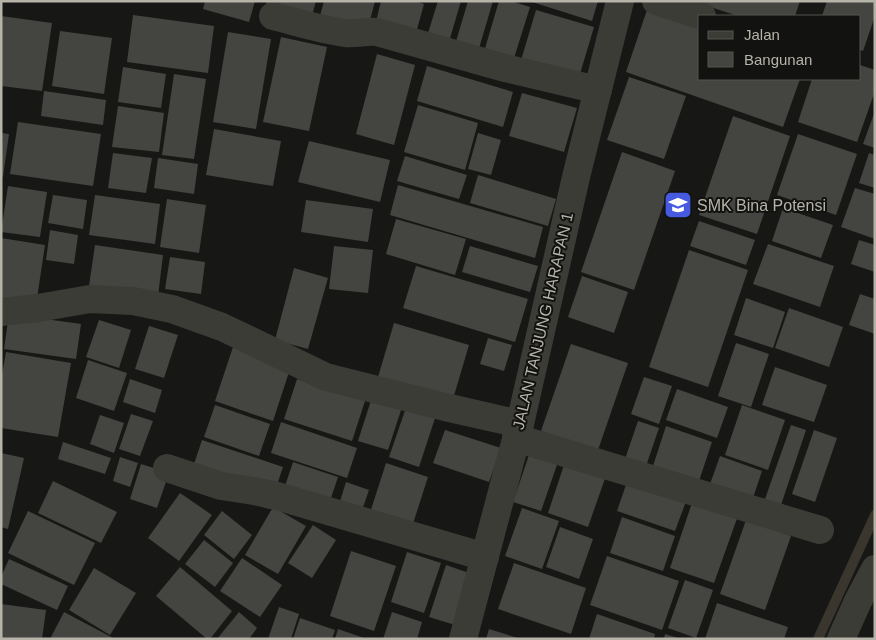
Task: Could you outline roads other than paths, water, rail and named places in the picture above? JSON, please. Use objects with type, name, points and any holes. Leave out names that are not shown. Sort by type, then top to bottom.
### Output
[{"type":"street","name":"JALAN TANJUNG HARAPAN 1","points":[[462,639],[518,431],[576,177],[620,1]]},
{"type":"street","points":[[656,1],[699,15]]},
{"type":"street","points":[[273,16],[322,29],[348,33],[377,32],[505,68],[598,90]]},
{"type":"street","points":[[1,312],[90,299],[133,301],[172,309],[222,327],[326,377],[446,407],[820,530]]},
{"type":"street","points":[[167,468],[220,486],[254,490],[277,496],[485,557]]},
{"type":"street","points":[[841,639],[875,569]]},
{"type":"waterway","points":[[818,639],[875,515]]},
{"type":"place","name":"SMK Bina Potensi","points":[[678,205]]}]
